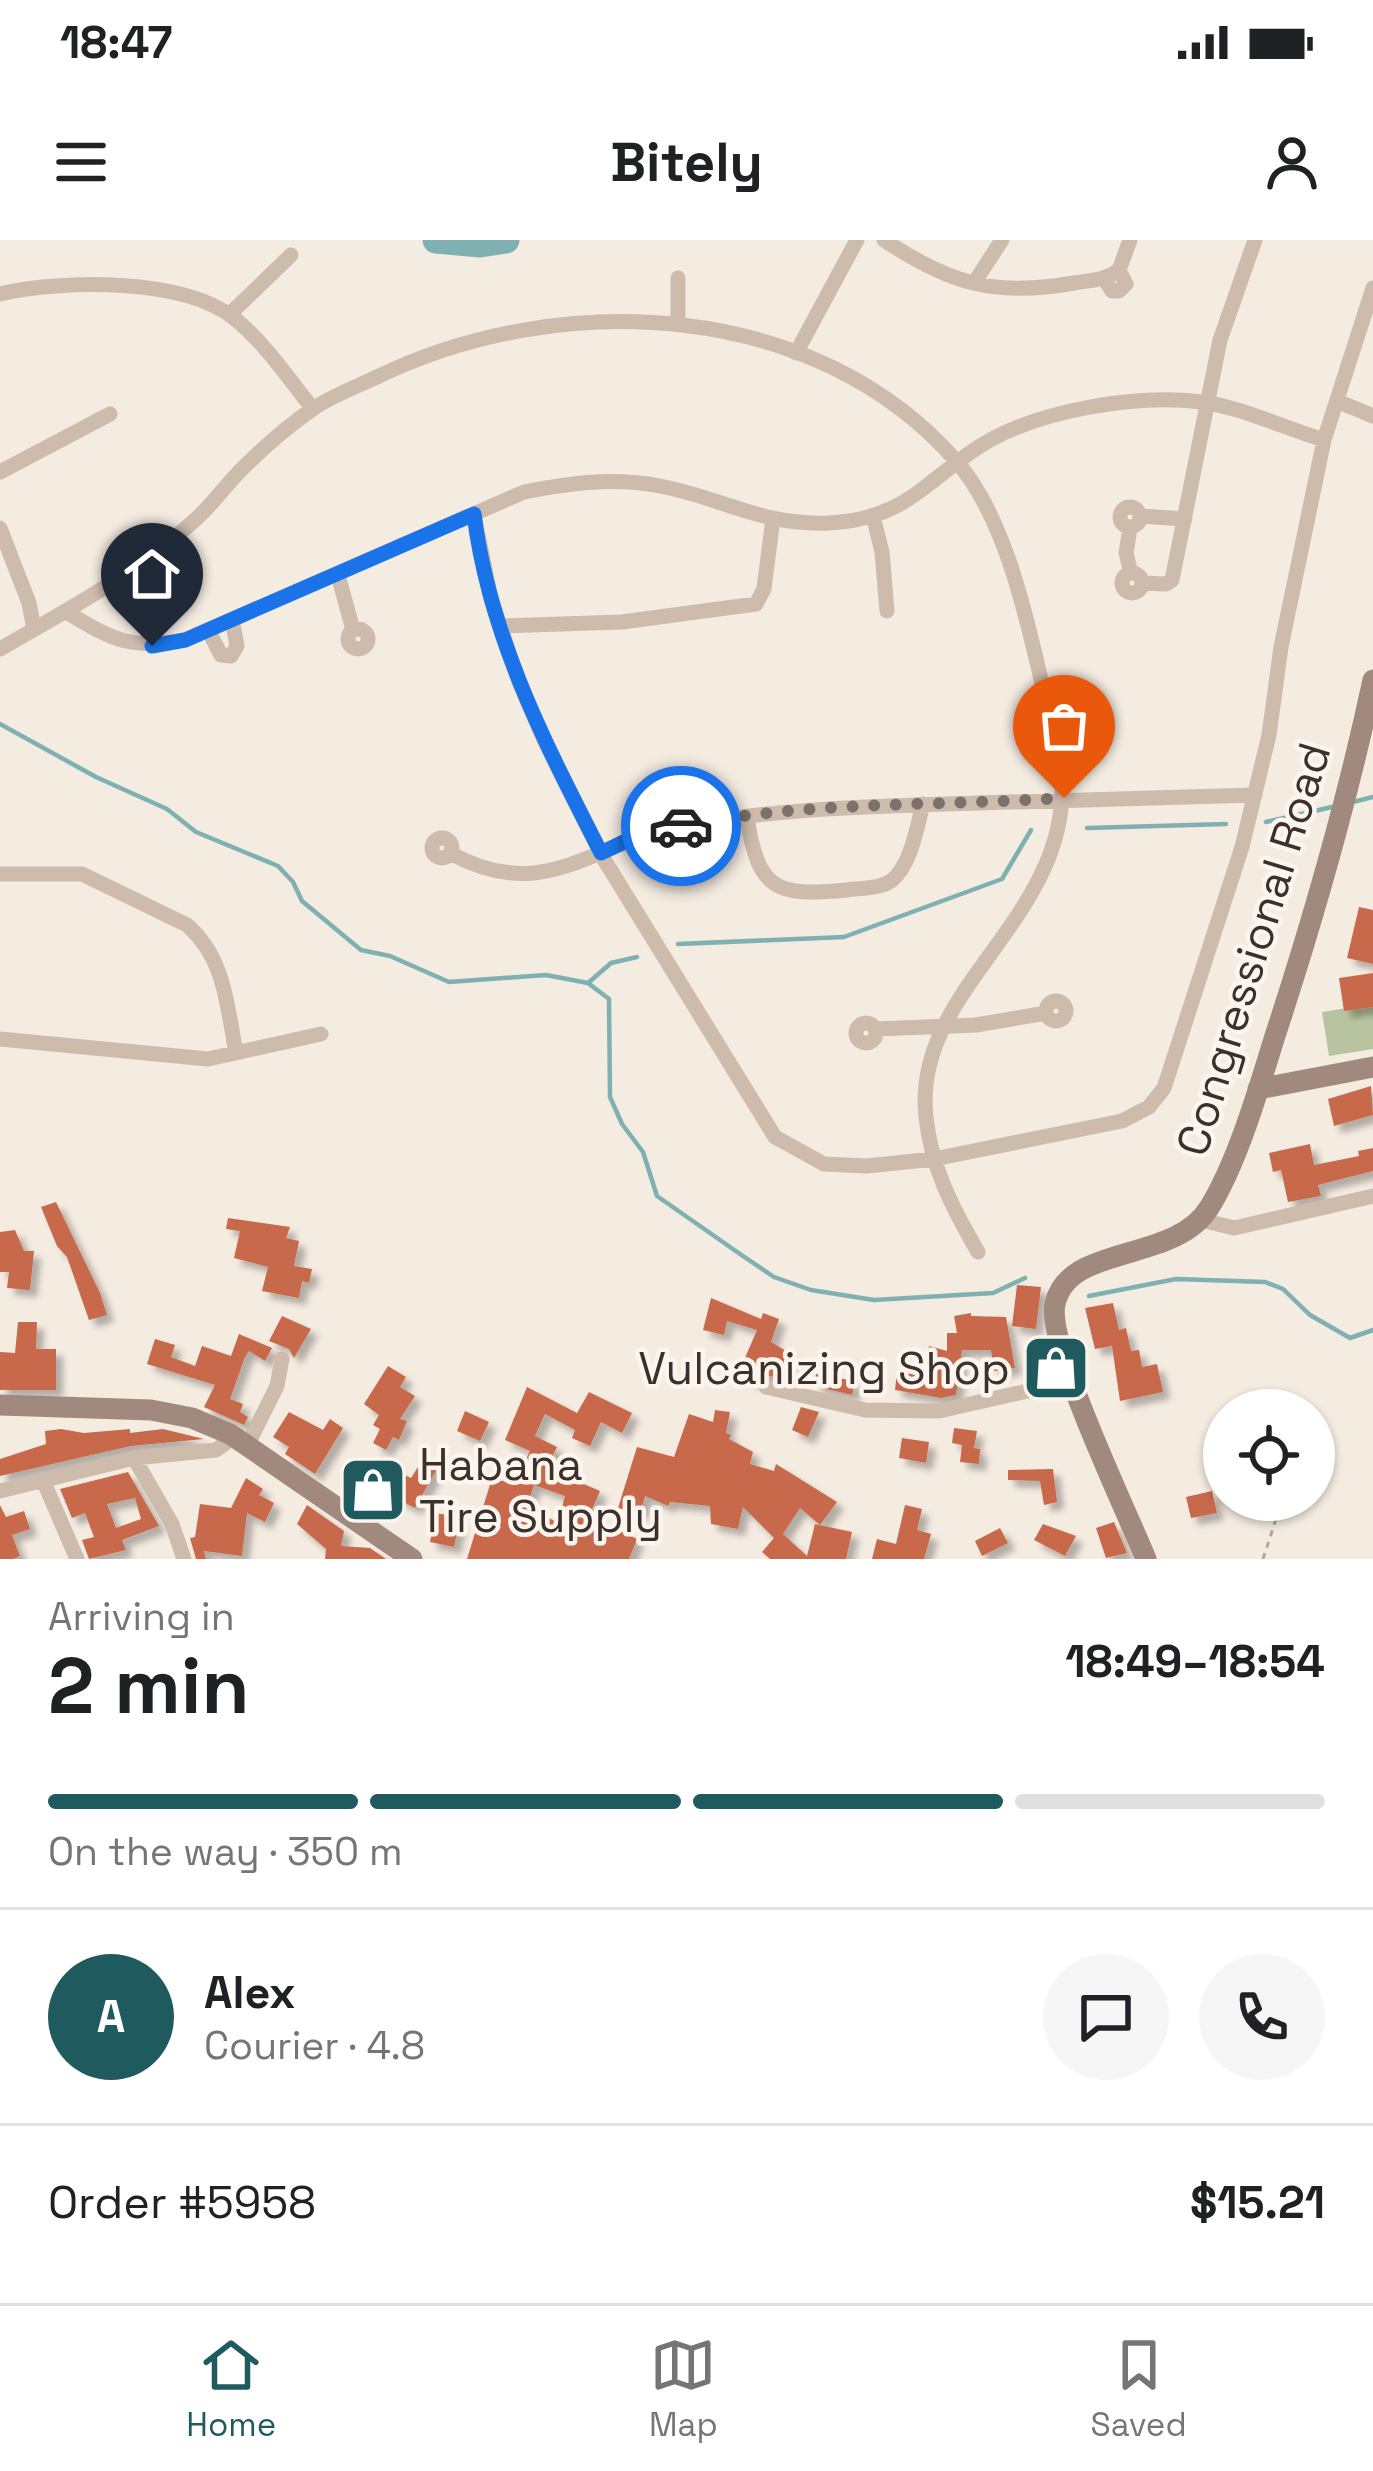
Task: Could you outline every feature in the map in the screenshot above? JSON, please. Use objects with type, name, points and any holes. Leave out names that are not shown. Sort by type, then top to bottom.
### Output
[{"type":"main road","name":"Congressional Road","points":[[1146,1559],[1072,1381],[1054,1325],[1055,1301],[1064,1282],[1090,1265],[1164,1244],[1201,1220],[1228,1169],[1258,1090],[1337,835],[1373,680]]},
{"type":"main road","points":[[1258,1090],[1373,1067]]},
{"type":"main road","points":[[0,1406],[151,1410],[192,1418],[239,1440],[412,1559]]},
{"type":"street","points":[[884,240],[930,268],[974,284],[1018,291],[1112,275],[1130,240]]},
{"type":"street","points":[[974,284],[1002,240]]},
{"type":"street","points":[[1185,519],[1135,522],[1126,553],[1137,578],[1166,584],[1172,580],[1185,519],[1208,404],[1220,340],[1255,240]]},
{"type":"street","points":[[796,353],[852,242]]},
{"type":"street","points":[[230,314],[292,255]]},
{"type":"street","points":[[678,278],[678,323]]},
{"type":"street","points":[[0,294],[68,283],[134,285],[230,314],[313,409]]},
{"type":"street","points":[[474,514],[478,551],[500,626],[545,742],[601,853],[775,1137],[824,1164],[867,1166],[934,1159],[1122,1121],[1149,1107],[1164,1088],[1255,795],[1324,440],[1373,288]]},
{"type":"street","points":[[0,649],[68,613],[136,567],[197,518],[247,464],[313,409],[405,363],[461,344],[531,329],[612,320],[678,323],[728,332],[841,371],[890,404],[958,463],[1003,535],[1061,767],[1061,830],[1030,902],[944,1025],[929,1069],[925,1113],[934,1159],[946,1196],[978,1252]]},
{"type":"street","points":[[68,613],[116,641],[168,643],[232,620],[524,493],[604,480],[662,486],[741,513],[773,518],[830,523],[873,516],[908,502],[983,444],[1077,410],[1167,400],[1208,404],[1324,440]]},
{"type":"street","points":[[1337,401],[1373,416]]},
{"type":"street","points":[[0,472],[110,414]]},
{"type":"street","points":[[873,516],[887,610]]},
{"type":"street","points":[[500,626],[622,622],[756,604],[764,589],[773,518]]},
{"type":"street","points":[[0,528],[34,629]]},
{"type":"street","points":[[338,575],[353,630]]},
{"type":"street","points":[[208,630],[220,655],[231,656],[237,649],[232,620]]},
{"type":"street","points":[[450,854],[470,864],[521,873],[556,872],[638,835],[747,817],[923,804],[1255,795]]},
{"type":"street","points":[[747,817],[765,875],[784,892],[801,894],[891,881],[913,841],[923,804]]},
{"type":"street","points":[[0,874],[82,874],[187,926],[202,938],[215,959],[236,1053]]},
{"type":"street","points":[[875,1029],[976,1025],[1046,1013]]},
{"type":"street","points":[[0,1039],[185,1059],[321,1034]]},
{"type":"street","points":[[1201,1220],[1234,1228],[1373,1196]]},
{"type":"street","points":[[0,1491],[134,1459],[215,1450],[239,1440],[277,1386],[282,1359]]},
{"type":"street","points":[[766,1387],[831,1405],[939,1412],[1072,1381]]},
{"type":"street","points":[[134,1459],[172,1524],[184,1559]]},
{"type":"street","points":[[43,1480],[77,1559]]},
{"type":"path","points":[[1263,1559],[1275,1521]]},
{"type":"green space","points":[[1373,1004],[1373,1049],[1329,1056],[1322,1012]]},
{"type":"building","points":[[1359,907],[1373,910],[1373,964],[1347,958]]},
{"type":"building","points":[[1373,973],[1373,1007],[1344,1011],[1339,978]]},
{"type":"building","points":[[1371,1086],[1373,1115],[1334,1126],[1328,1099]]},
{"type":"building","points":[[1310,1144],[1314,1165],[1359,1156],[1358,1151],[1373,1148],[1373,1171],[1318,1185],[1321,1196],[1288,1202],[1281,1170],[1273,1172],[1269,1153]]},
{"type":"building","points":[[56,1202],[107,1315],[89,1320],[67,1257],[57,1246],[41,1207]]},
{"type":"building","points":[[228,1218],[290,1227],[286,1238],[299,1241],[294,1266],[312,1269],[309,1283],[302,1281],[299,1298],[262,1291],[268,1267],[234,1258],[240,1231],[226,1229]]},
{"type":"building","points":[[15,1230],[24,1251],[34,1251],[30,1290],[7,1288],[9,1272],[0,1272],[0,1232]]},
{"type":"building","points":[[1017,1285],[1041,1287],[1036,1329],[1012,1326]]},
{"type":"building","points":[[711,1298],[761,1319],[763,1313],[779,1319],[771,1342],[793,1355],[780,1378],[764,1375],[755,1382],[738,1374],[757,1330],[727,1321],[724,1335],[703,1330]]},
{"type":"building","points":[[1113,1303],[1119,1330],[1126,1328],[1131,1351],[1139,1350],[1142,1367],[1157,1364],[1163,1392],[1120,1401],[1112,1346],[1095,1349],[1085,1308]]},
{"type":"building","points":[[282,1316],[311,1329],[294,1358],[289,1349],[269,1341]]},
{"type":"building","points":[[954,1316],[1006,1317],[1015,1368],[994,1371],[991,1350],[962,1350],[956,1395],[941,1398],[895,1390],[897,1371],[923,1369],[929,1346],[947,1351],[947,1333],[957,1333]]},
{"type":"building","points":[[18,1322],[37,1322],[36,1349],[56,1349],[56,1390],[0,1390],[0,1352],[15,1353]]},
{"type":"building","points":[[239,1334],[272,1348],[265,1361],[249,1351],[245,1357],[230,1399],[243,1404],[240,1412],[248,1417],[244,1425],[204,1407],[215,1385],[147,1364],[155,1339],[175,1345],[171,1357],[195,1366],[202,1346],[231,1356]]},
{"type":"building","points":[[388,1366],[406,1377],[400,1387],[415,1396],[400,1419],[407,1421],[399,1440],[393,1437],[386,1450],[373,1443],[380,1429],[373,1425],[379,1415],[364,1404]]},
{"type":"building","points":[[816,1374],[855,1381],[852,1395],[814,1386]]},
{"type":"building","points":[[527,1387],[577,1413],[589,1392],[632,1413],[622,1433],[601,1422],[590,1446],[572,1438],[575,1430],[545,1414],[535,1436],[557,1447],[550,1461],[575,1471],[572,1479],[600,1491],[589,1516],[637,1539],[629,1559],[467,1559],[492,1478],[514,1484],[530,1451],[505,1440]],"holes":[[[534,1485],[565,1496],[558,1522],[526,1509]]]},
{"type":"building","points":[[801,1407],[819,1412],[808,1437],[792,1430]]},
{"type":"building","points":[[715,1410],[730,1412],[726,1433],[753,1452],[750,1464],[774,1471],[776,1464],[837,1502],[820,1525],[800,1508],[783,1534],[807,1556],[815,1524],[852,1532],[846,1559],[770,1559],[762,1552],[774,1538],[743,1507],[738,1529],[711,1524],[710,1506],[670,1502],[668,1506],[645,1496],[640,1514],[618,1508],[637,1447],[674,1457],[689,1414],[713,1422]]},
{"type":"building","points":[[465,1411],[489,1422],[480,1441],[457,1431]]},
{"type":"building","points":[[289,1412],[323,1430],[330,1419],[343,1428],[315,1474],[285,1454],[289,1447],[273,1437]]},
{"type":"building","points":[[954,1428],[977,1431],[974,1448],[980,1449],[979,1464],[960,1462],[962,1445],[952,1443]]},
{"type":"building","points":[[130,1429],[130,1433],[163,1429],[204,1439],[131,1446],[0,1476],[0,1459],[46,1444],[45,1431],[84,1433]]},
{"type":"building","points":[[902,1438],[929,1442],[926,1463],[899,1458]]},
{"type":"building","points":[[425,1456],[439,1465],[415,1508],[383,1491],[374,1511],[362,1506],[380,1464],[411,1478]]},
{"type":"building","points":[[1053,1469],[1057,1502],[1044,1505],[1040,1481],[1008,1480],[1008,1470]]},
{"type":"building","points":[[128,1472],[159,1526],[122,1540],[126,1550],[89,1559],[82,1540],[94,1537],[85,1513],[72,1518],[60,1489]],"holes":[[[135,1498],[141,1519],[116,1528],[107,1504]]]},
{"type":"building","points":[[246,1478],[263,1489],[259,1495],[274,1503],[265,1522],[247,1513],[242,1556],[204,1551],[206,1559],[196,1559],[190,1538],[195,1537],[200,1504],[231,1508]]},
{"type":"building","points":[[1203,1493],[1203,1516],[1191,1518],[1186,1497]]},
{"type":"building","points":[[0,1505],[6,1517],[24,1511],[30,1529],[12,1535],[20,1556],[13,1559],[0,1559]]},
{"type":"building","points":[[307,1505],[344,1531],[341,1546],[370,1548],[386,1559],[325,1559],[326,1549],[297,1524]]},
{"type":"building","points":[[905,1505],[922,1509],[917,1530],[931,1534],[924,1559],[872,1559],[877,1539],[896,1544]]},
{"type":"building","points":[[436,1513],[452,1516],[451,1521],[459,1523],[454,1547],[430,1542]]},
{"type":"building","points":[[1114,1522],[1127,1553],[1106,1558],[1096,1528]]},
{"type":"building","points":[[1043,1524],[1076,1536],[1065,1556],[1034,1540]]},
{"type":"building","points":[[1000,1528],[1008,1543],[982,1556],[975,1541]]},
{"type":"waterway","points":[[436,240],[480,244],[506,240]]},
{"type":"waterway","points":[[0,724],[96,777],[167,809],[196,832],[278,866],[302,901],[361,950],[390,956],[449,982],[546,975],[588,983],[609,999],[610,1097],[622,1124],[643,1152],[657,1196],[774,1277],[811,1290],[874,1300],[993,1293],[1025,1278]]},
{"type":"waterway","points":[[1349,803],[1373,797]]},
{"type":"waterway","points":[[1266,822],[1332,807]]},
{"type":"waterway","points":[[1087,828],[1226,824]]},
{"type":"waterway","points":[[678,944],[844,937],[1002,879],[1031,830]]},
{"type":"waterway","points":[[588,983],[611,963],[637,957]]},
{"type":"waterway","points":[[1089,1296],[1176,1279],[1265,1282],[1283,1289],[1310,1315],[1350,1338],[1373,1330]]},
{"type":"way so far","points":[[681,826],[720,818],[1064,798]]},
{"type":"place","name":"Vulcanizing Shop","points":[[1056,1368]]},
{"type":"place","name":"Habana Tire Supply","points":[[373,1490]]},
{"type":"route","points":[[152,646],[185,640],[474,514],[478,551],[519,682],[601,853],[638,835],[681,826]]}]
